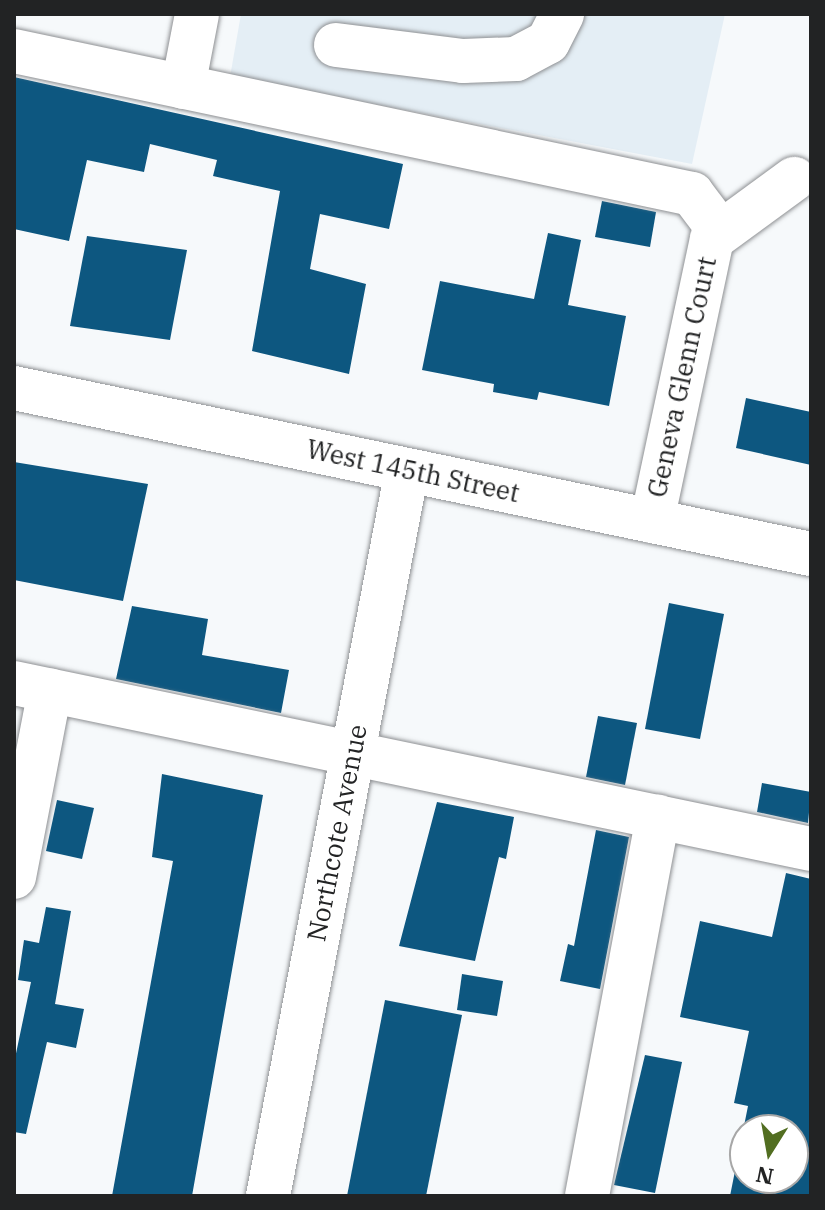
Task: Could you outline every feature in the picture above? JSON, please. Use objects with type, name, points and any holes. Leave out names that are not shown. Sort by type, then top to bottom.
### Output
[{"type":"street","points":[[183,87],[197,14]]},
{"type":"street","points":[[336,45],[463,61],[516,59],[548,42],[562,14]]},
{"type":"street","points":[[14,51],[692,194],[720,231]]},
{"type":"street","name":"Geneva Glenn Court","points":[[652,521],[708,252],[720,231],[794,179]]},
{"type":"street","name":"West 145th Street","points":[[14,388],[811,554]]},
{"type":"street","name":"Northcote Avenue","points":[[268,1196],[407,470]]},
{"type":"street","points":[[14,877],[32,686],[811,849]]},
{"type":"street","points":[[587,1196],[658,817]]},
{"type":"shaded area","points":[[241,14],[725,14],[692,164],[230,77]]},
{"type":"building","points":[[14,77],[403,164],[389,229],[320,214],[310,269],[366,284],[349,374],[252,351],[280,191],[213,176],[217,160],[150,144],[144,172],[87,160],[69,241],[14,229]]},
{"type":"building","points":[[602,201],[656,212],[650,247],[595,237]]},
{"type":"building","points":[[548,233],[581,240],[568,305],[626,316],[609,406],[539,392],[537,400],[493,392],[494,384],[422,370],[440,281],[534,299]]},
{"type":"building","points":[[87,236],[187,250],[170,340],[70,326]]},
{"type":"building","points":[[746,398],[811,412],[811,465],[736,448]]},
{"type":"building","points":[[14,462],[148,484],[123,601],[14,580]]},
{"type":"building","points":[[669,603],[724,614],[700,739],[645,729]]},
{"type":"building","points":[[132,606],[208,619],[202,655],[289,670],[281,713],[116,679]]},
{"type":"building","points":[[598,716],[637,723],[625,785],[586,777]]},
{"type":"building","points":[[162,774],[263,795],[192,1196],[112,1196],[173,861],[152,857]]},
{"type":"building","points":[[762,783],[811,792],[808,823],[757,812]]},
{"type":"building","points":[[57,800],[94,808],[82,859],[46,851]]},
{"type":"building","points":[[437,802],[514,817],[506,859],[499,857],[475,961],[399,946]]},
{"type":"building","points":[[596,830],[629,837],[600,989],[560,981],[568,944],[574,946]]},
{"type":"building","points":[[786,873],[811,879],[811,1196],[730,1196],[809,1194],[809,1114],[746,1114],[748,1106],[734,1103],[749,1031],[680,1017],[700,921],[772,937]]},
{"type":"building","points":[[46,907],[71,911],[55,1004],[84,1009],[76,1048],[47,1042],[26,1134],[14,1132],[14,1063],[31,982],[18,980],[24,940],[39,943]]},
{"type":"building","points":[[462,974],[503,981],[497,1016],[457,1010]]},
{"type":"building","points":[[385,1000],[462,1015],[426,1196],[347,1196]]},
{"type":"building","points":[[645,1055],[682,1062],[655,1193],[614,1185]]}]
